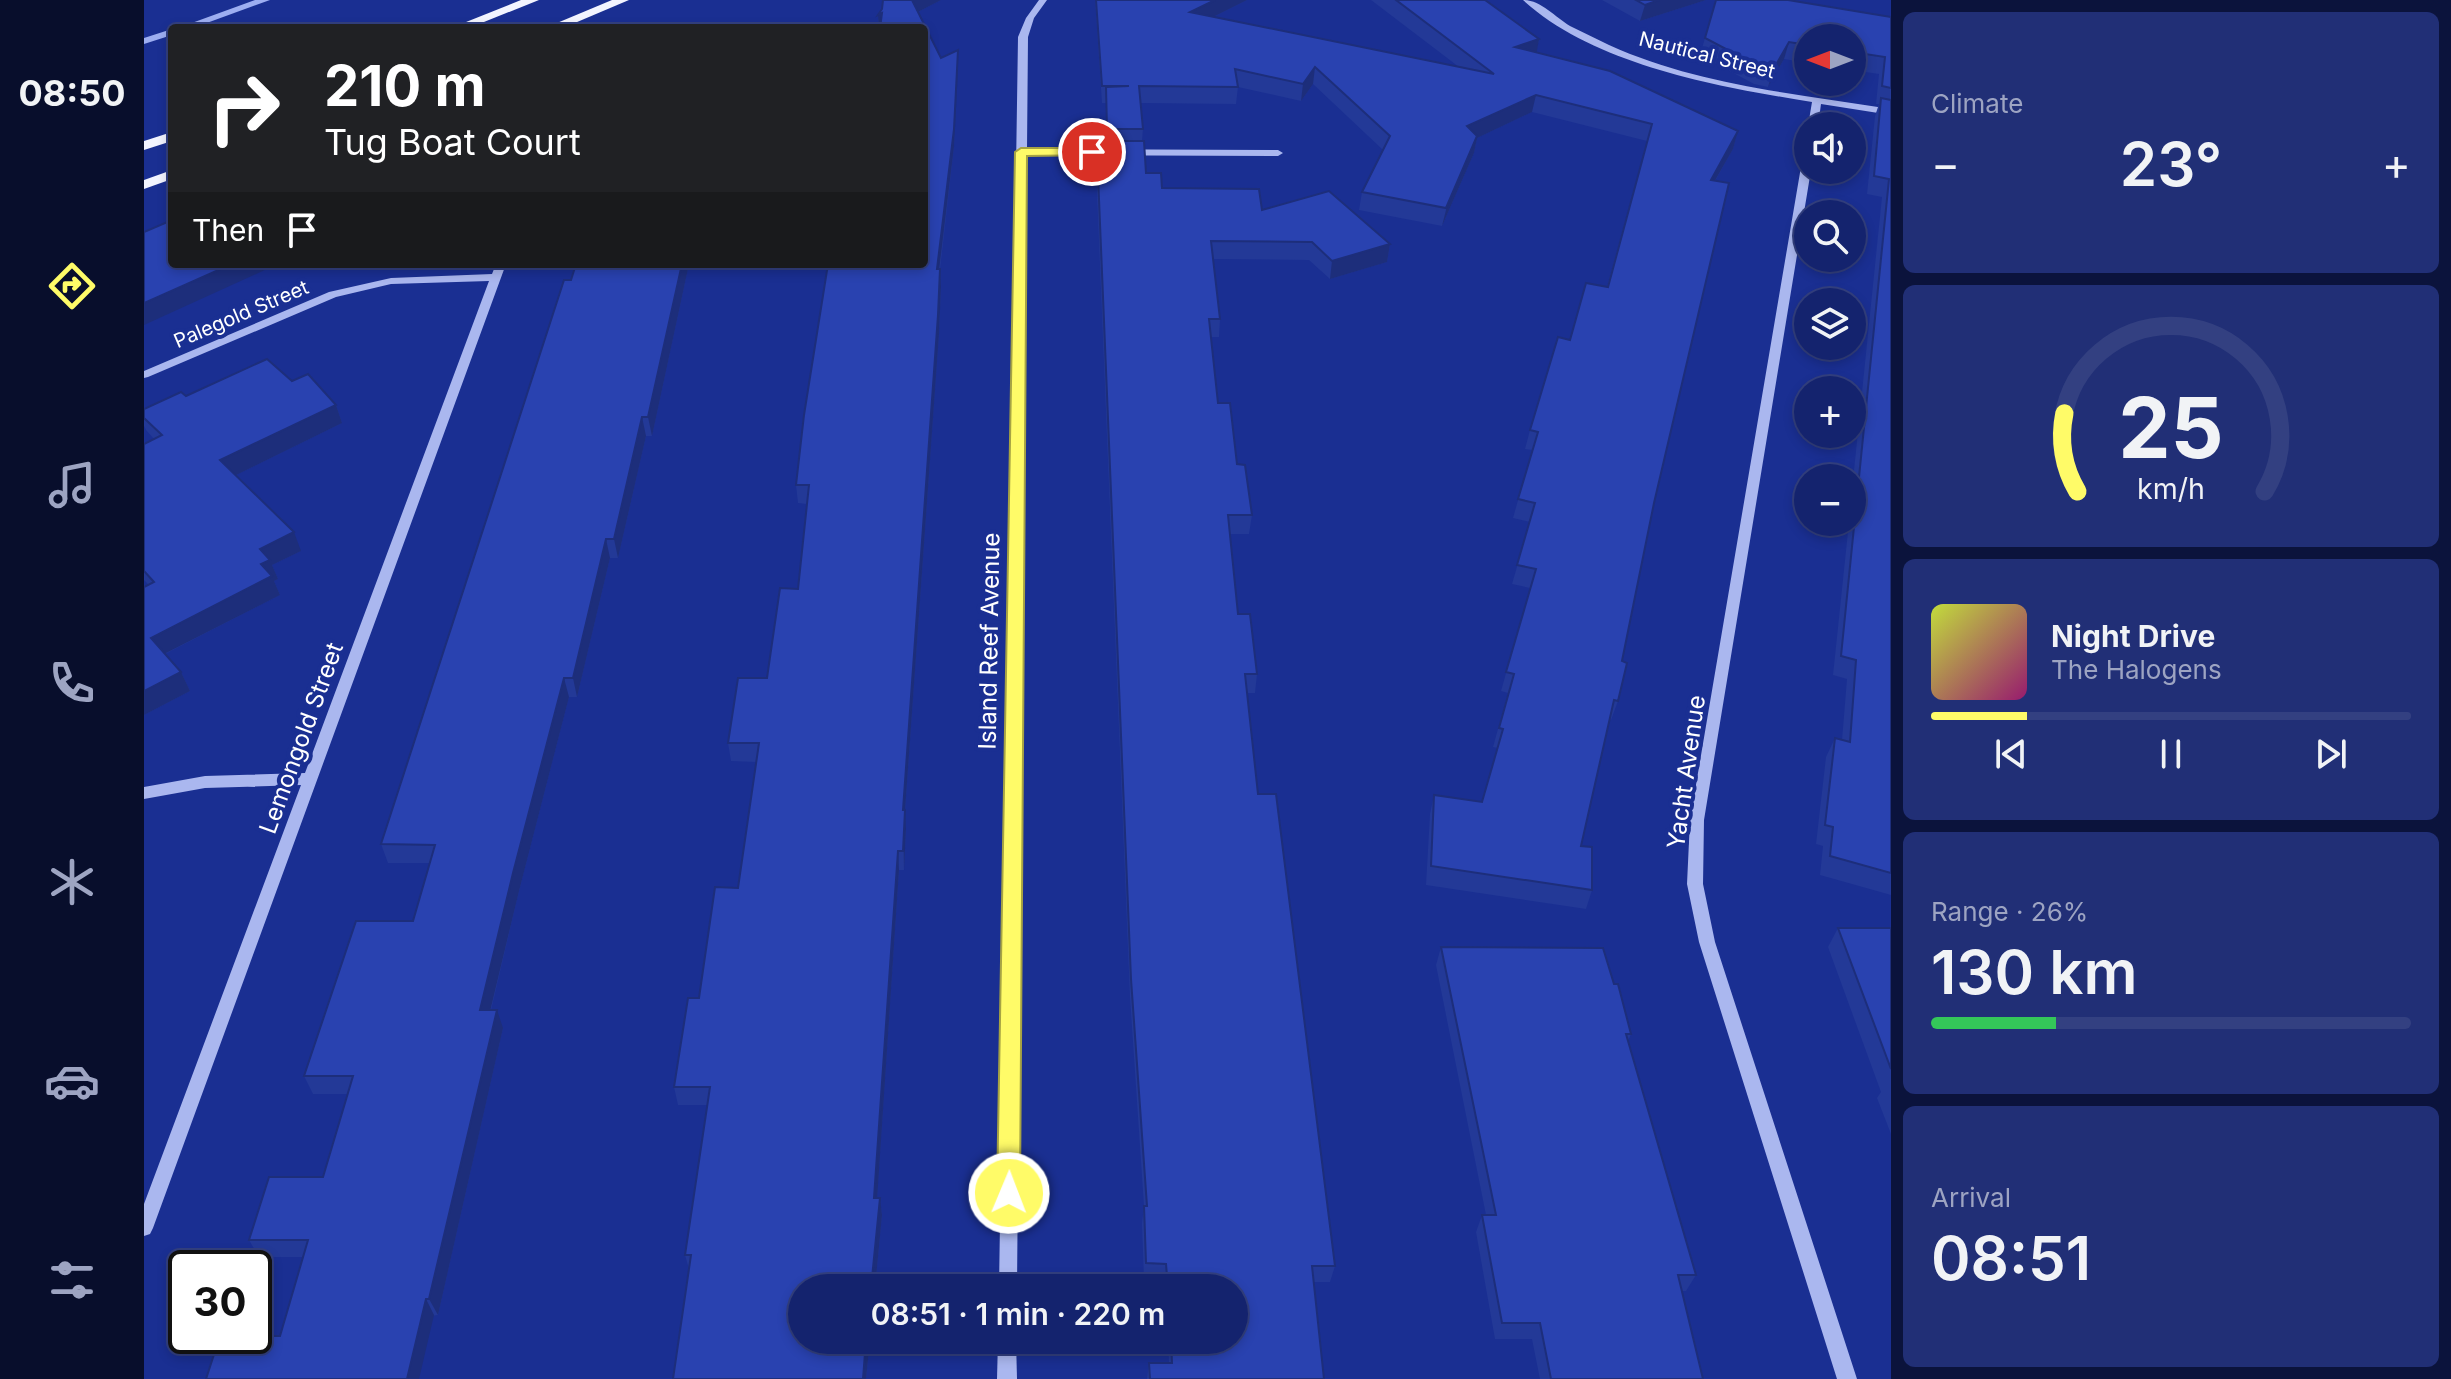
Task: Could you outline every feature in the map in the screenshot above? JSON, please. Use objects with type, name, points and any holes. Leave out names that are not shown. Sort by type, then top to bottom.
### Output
[{"type":"main road","points":[[470,24],[533,0]]},
{"type":"main road","points":[[561,24],[623,0]]},
{"type":"main road","points":[[144,146],[168,137]]},
{"type":"main road","points":[[144,185],[168,176]]},
{"type":"street","name":"Island Reef Avenue","points":[[1008,1274],[1023,37],[1030,18],[1043,0]]},
{"type":"street","name":"Nautical Street","points":[[1527,0],[1571,29],[1639,59],[1680,71],[1891,112]]},
{"type":"street","points":[[1815,112],[1817,99]]},
{"type":"street","points":[[1021,152],[1278,153]]},
{"type":"street","name":"Yacht Avenue","points":[[1803,184],[1697,820],[1695,884],[1707,942],[1847,1379]]},
{"type":"street","name":"Palegold Street","points":[[144,375],[333,294],[391,281],[498,270]]},
{"type":"street","name":"Lemongold Street","points":[[144,1228],[498,270]]},
{"type":"street","points":[[144,793],[171,785],[230,779],[309,779]]},
{"type":"street","points":[[1007,1354],[1007,1379]]},
{"type":"building","points":[[883,0],[912,0],[924,24],[881,24],[882,13],[878,15]]},
{"type":"building","points":[[1096,0],[1215,0],[1190,12],[1494,74],[1396,0],[1485,0],[1539,39],[1515,47],[1610,71],[1738,131],[1711,180],[1729,183],[1654,503],[1622,661],[1627,663],[1618,701],[1614,700],[1581,846],[1592,847],[1592,890],[1431,866],[1434,795],[1482,802],[1503,729],[1499,728],[1514,674],[1506,672],[1536,569],[1517,565],[1535,503],[1518,499],[1538,432],[1530,430],[1558,337],[1570,340],[1586,283],[1608,287],[1652,124],[1536,95],[1467,126],[1477,136],[1446,208],[1362,192],[1390,136],[1315,67],[1303,84],[1235,69],[1238,87],[1139,86],[1143,129],[1107,129],[1106,87],[1129,86],[1102,86]]},
{"type":"building","points":[[1636,0],[1659,0],[1645,5]]},
{"type":"building","points":[[1716,0],[1788,0],[1891,17],[1891,88],[1882,86],[1885,57],[1866,54],[1866,24],[1794,24],[1794,43],[1789,42],[1773,70],[1760,67],[1705,38]]},
{"type":"building","points":[[928,32],[941,58],[958,50],[954,129],[937,269],[940,269],[938,315],[903,810],[903,851],[898,851],[874,1198],[880,1198],[872,1274],[788,1274],[788,1354],[865,1354],[863,1379],[673,1379],[691,1255],[685,1255],[710,1087],[674,1087],[688,998],[699,998],[715,887],[738,888],[759,743],[728,743],[738,678],[767,678],[780,588],[798,589],[809,485],[796,485],[827,268],[928,268]]},
{"type":"building","points":[[1881,98],[1891,100],[1891,873],[1830,856],[1833,827],[1825,825],[1835,738],[1850,742],[1856,660],[1841,656],[1853,536],[1866,536],[1866,464],[1860,464],[1862,448],[1866,448],[1866,408],[1889,179],[1874,176]]},
{"type":"building","points":[[1108,141],[1144,141],[1146,173],[1161,173],[1162,188],[1259,189],[1262,210],[1329,191],[1390,244],[1332,261],[1312,242],[1211,241],[1220,319],[1209,319],[1218,403],[1230,403],[1237,464],[1245,465],[1252,515],[1228,515],[1238,614],[1250,614],[1257,674],[1245,674],[1258,794],[1276,794],[1335,1266],[1312,1266],[1324,1379],[1150,1379],[1149,1363],[1172,1363],[1172,1354],[1248,1354],[1248,1274],[1167,1274],[1166,1264],[1146,1263],[1144,1206],[1147,1206],[1131,979],[1098,175],[1108,175]]},
{"type":"building","points":[[168,222],[168,268],[223,268],[144,303],[144,232]]},
{"type":"building","points":[[575,268],[681,268],[648,417],[642,417],[614,539],[606,539],[573,678],[564,678],[513,873],[480,1010],[497,1010],[429,1299],[426,1299],[407,1379],[206,1379],[214,1354],[272,1354],[272,1336],[280,1336],[308,1240],[249,1240],[269,1177],[323,1177],[353,1076],[304,1076],[356,921],[413,921],[435,845],[381,844],[564,280],[571,280]]},
{"type":"building","points":[[267,359],[292,381],[308,374],[336,405],[220,460],[294,532],[260,549],[270,560],[261,564],[272,576],[151,638],[181,672],[144,691],[144,587],[154,582],[144,571],[144,444],[162,435],[144,418],[144,409],[181,392],[186,396]]},
{"type":"building","points":[[1838,928],[1891,928],[1891,1069]]},
{"type":"building","points":[[1441,947],[1603,948],[1614,984],[1618,984],[1631,1034],[1626,1034],[1696,1275],[1678,1275],[1703,1379],[1551,1379],[1540,1323],[1502,1323],[1482,1215],[1496,1215]]},
{"type":"waterway","points":[[195,24],[265,0]]},
{"type":"waterway","points":[[144,41],[168,33]]},
{"type":"route","points":[[1009,1193],[1021,152],[1092,152]]}]
